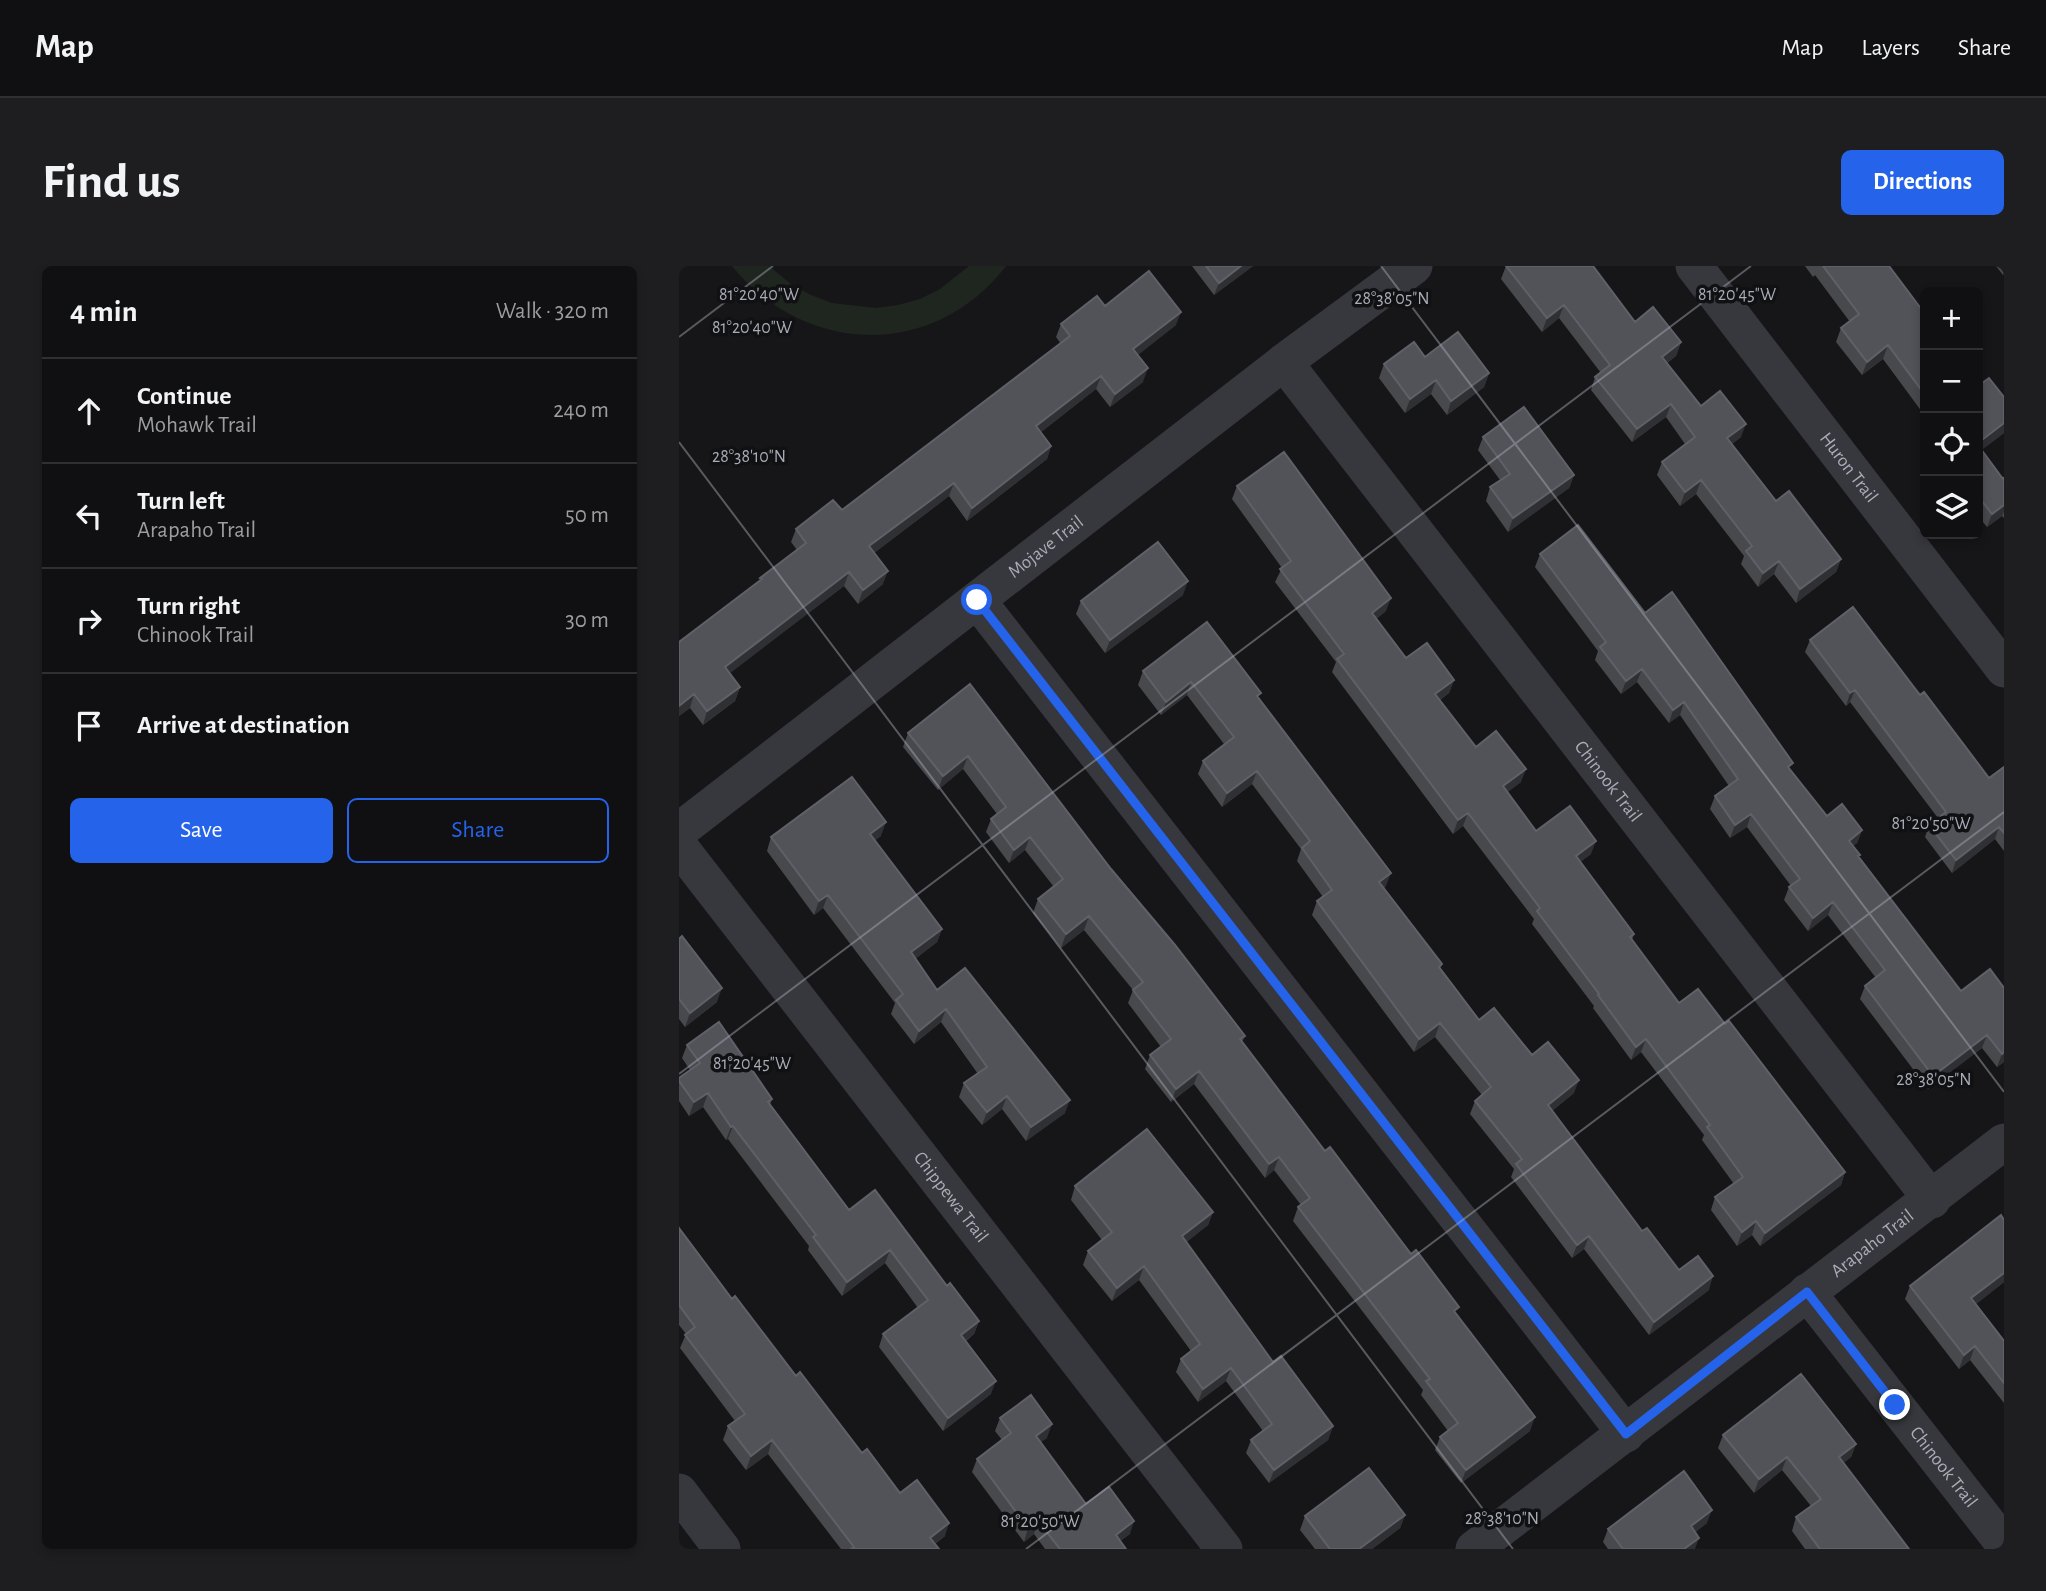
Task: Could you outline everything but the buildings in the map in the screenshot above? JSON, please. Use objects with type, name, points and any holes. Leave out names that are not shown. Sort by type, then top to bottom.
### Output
[{"type":"street","name":"Mojave Trail","points":[[679,831],[1284,362],[1414,266]]},
{"type":"street","name":"Huron Trail","points":[[1694,266],[2004,669]]},
{"type":"street","name":"Chinook Trail","points":[[1284,362],[1932,1200]]},
{"type":"street","points":[[977,600],[1626,1434]]},
{"type":"street","name":"Chippewa Trail","points":[[679,846],[1224,1549]]},
{"type":"street","name":"Arapaho Trail","points":[[1474,1549],[1516,1536],[1626,1434],[1807,1292],[2004,1143]]},
{"type":"street","name":"Chinook Trail","points":[[1807,1292],[2004,1544]]},
{"type":"street","points":[[679,1492],[722,1549]]},
{"type":"shaded area","points":[[732,266],[769,266],[792,285],[811,295],[832,303],[876,308],[920,299],[940,289],[969,266],[1006,266],[977,297],[943,318],[907,331],[869,335],[832,330],[795,317],[762,296]]},
{"type":"route","points":[[977,600],[1626,1434],[1807,1292],[1895,1405]]}]
